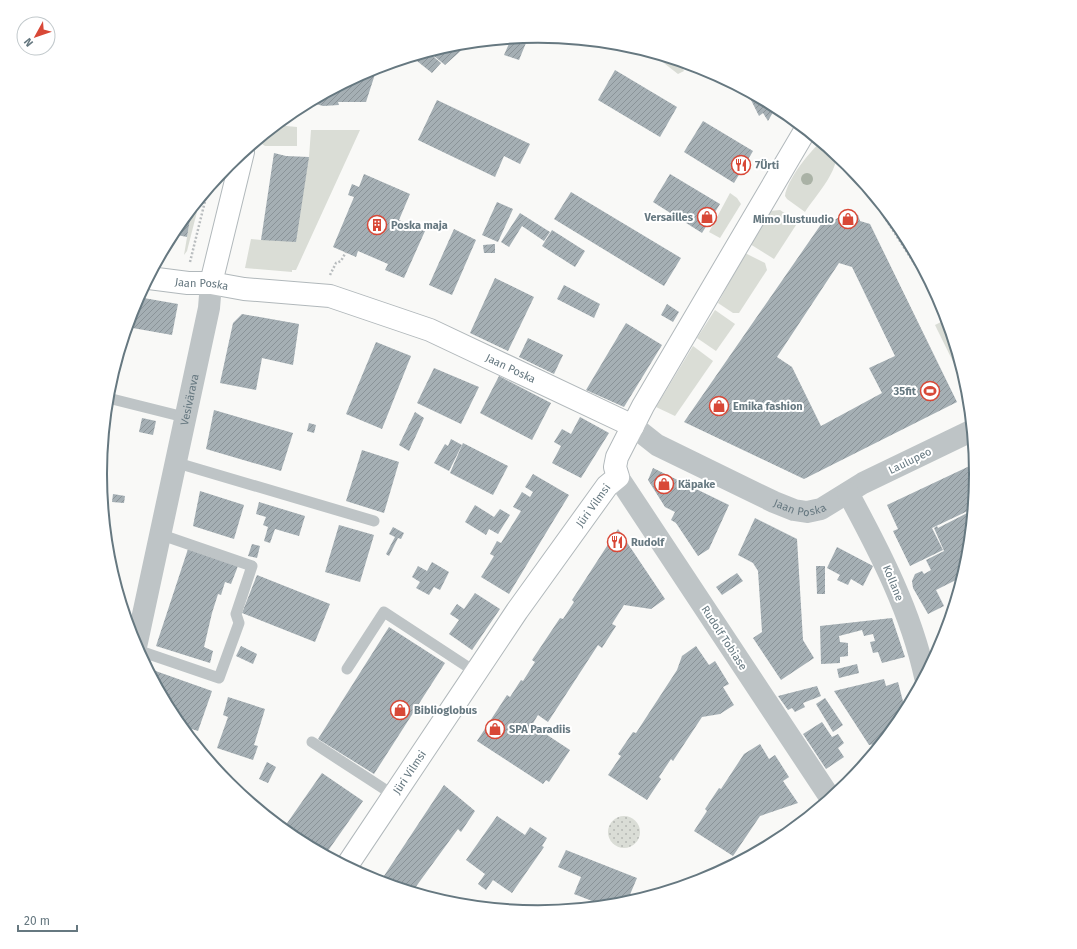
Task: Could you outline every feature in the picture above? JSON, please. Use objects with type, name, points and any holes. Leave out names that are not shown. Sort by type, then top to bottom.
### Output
[{"type":"street","name":"Jüri Vilmsi","points":[[349,862],[395,796],[517,611],[607,486],[618,477],[615,467],[617,457],[633,426],[803,134]]},
{"type":"street","name":"Vesivärava","points":[[138,636],[174,462],[208,308],[211,283],[241,162]]},
{"type":"street","name":"Jaan Poska","points":[[154,279],[188,283],[211,283],[244,290],[330,296],[337,298],[430,330],[633,426],[657,445],[794,510],[807,512],[821,509],[848,493]]},
{"type":"street","name":"Laulupeo","points":[[848,493],[863,483],[968,433]]},
{"type":"street","name":"Rudolf Tobiase","points":[[618,477],[828,794]]},
{"type":"street","name":"Kollane","points":[[848,493],[882,556],[912,630],[923,670]]},
{"type":"lane","points":[[114,399],[184,417]]},
{"type":"lane","points":[[174,462],[374,521]]},
{"type":"lane","points":[[146,653],[219,678],[239,623],[236,614],[252,566],[159,534]]},
{"type":"lane","points":[[347,669],[384,612],[477,673]]},
{"type":"lane","points":[[312,742],[395,796]]},
{"type":"path","points":[[190,261],[205,201]]},
{"type":"path","points":[[884,216],[915,265]]},
{"type":"path","points":[[328,282],[336,263],[341,261],[346,252]]},
{"type":"shaded area","points":[[662,62],[683,68],[684,71],[678,74]]},
{"type":"shaded area","points":[[285,126],[297,127],[297,146],[265,146],[262,144]]},
{"type":"shaded area","points":[[311,130],[360,130],[296,270],[292,270],[292,272],[245,268],[251,239],[261,240],[309,157]]},
{"type":"shaded area","points":[[818,146],[836,162],[829,178],[805,212],[785,196],[794,175]]},
{"type":"shaded area","points":[[730,193],[737,198],[741,204],[720,238],[709,232]]},
{"type":"shaded area","points":[[197,210],[187,251],[184,255],[190,221]]},
{"type":"shaded area","points":[[780,210],[798,222],[774,259],[750,244],[770,211]]},
{"type":"shaded area","points":[[745,253],[765,263],[767,270],[739,313],[733,313],[718,303]]},
{"type":"shaded area","points":[[715,310],[735,324],[716,351],[697,338]]},
{"type":"shaded area","points":[[942,322],[956,369],[935,325]]},
{"type":"shaded area","points":[[693,346],[713,361],[675,416],[656,407]]},
{"type":"shaded area","points":[[621,816],[627,816],[637,823],[640,832],[639,838],[633,845],[627,848],[621,848],[611,841],[608,835],[608,829],[615,819]]},
{"type":"building","points":[[526,43],[519,60],[504,55],[509,44]]},
{"type":"building","points":[[462,50],[445,65],[434,56]]},
{"type":"building","points":[[433,56],[441,63],[432,73],[417,61]]},
{"type":"building","points":[[615,70],[677,107],[660,137],[598,100]]},
{"type":"building","points":[[375,75],[366,102],[338,102],[339,105],[323,106],[318,104],[348,87]]},
{"type":"building","points":[[751,99],[773,113],[768,121],[763,113],[759,116]]},
{"type":"building","points":[[437,100],[530,144],[520,164],[504,156],[495,177],[418,140]]},
{"type":"building","points":[[703,121],[753,151],[734,183],[684,152]]},
{"type":"building","points":[[274,153],[286,156],[309,157],[296,242],[261,240]]},
{"type":"building","name":"Poska maja","points":[[364,174],[410,194],[399,220],[425,231],[404,278],[385,270],[388,264],[358,251],[356,257],[333,247],[354,197],[348,195],[352,184],[359,187]]},
{"type":"building","points":[[670,174],[720,204],[702,233],[653,202]]},
{"type":"building","points":[[571,192],[681,258],[664,286],[554,219]]},
{"type":"building","points":[[497,202],[513,209],[498,242],[482,235]]},
{"type":"building","points":[[520,213],[550,232],[544,241],[522,226],[509,247],[501,242]]},
{"type":"building","points":[[846,213],[852,213],[858,215],[860,221],[870,224],[957,402],[804,479],[684,422],[824,220],[836,219]],"holes":[[[839,263],[852,267],[895,356],[869,368],[882,393],[821,426],[792,367],[777,357]]]},
{"type":"building","points":[[190,221],[187,237],[180,236]]},
{"type":"building","points":[[454,229],[476,240],[452,295],[429,285]]},
{"type":"building","points":[[552,230],[585,251],[575,267],[542,246]]},
{"type":"building","points":[[495,244],[495,253],[484,253],[483,245]]},
{"type":"building","points":[[495,278],[534,297],[508,351],[470,333]]},
{"type":"building","points":[[564,285],[600,304],[594,318],[557,299]]},
{"type":"building","points":[[145,298],[178,304],[172,335],[133,328]]},
{"type":"building","points":[[667,304],[679,312],[673,322],[661,315]]},
{"type":"building","points":[[242,314],[299,324],[293,365],[262,358],[256,390],[220,383],[233,323]]},
{"type":"building","points":[[626,323],[662,345],[624,407],[586,390]]},
{"type":"building","points":[[528,338],[563,355],[554,374],[519,357]]},
{"type":"building","points":[[376,342],[411,356],[382,429],[346,414]]},
{"type":"building","points":[[434,368],[479,387],[461,424],[417,403]]},
{"type":"building","points":[[499,376],[551,403],[532,440],[480,413]]},
{"type":"building","points":[[214,410],[293,433],[281,471],[206,449]]},
{"type":"building","points":[[415,412],[424,418],[409,451],[399,445]]},
{"type":"building","points":[[580,417],[609,433],[581,478],[552,463],[561,446],[554,442],[562,429],[571,434]]},
{"type":"building","points":[[142,418],[156,421],[153,435],[139,432]]},
{"type":"building","points":[[309,423],[316,425],[314,433],[307,431]]},
{"type":"building","points":[[451,439],[462,445],[449,471],[434,463],[445,444],[448,446]]},
{"type":"building","points":[[463,443],[508,466],[493,495],[450,473]]},
{"type":"building","points":[[362,450],[399,462],[384,513],[346,501]]},
{"type":"building","points":[[970,466],[968,511],[932,528],[943,550],[910,566],[893,531],[898,529],[887,505]]},
{"type":"building","points":[[653,468],[729,505],[709,549],[698,556],[676,523],[671,520],[675,512],[665,507],[648,480]]},
{"type":"building","points":[[533,474],[569,495],[509,594],[481,577],[494,556],[490,554],[497,541],[501,543],[521,511],[513,507],[522,492],[530,497],[533,492],[525,487]]},
{"type":"building","points":[[200,491],[244,505],[234,539],[193,526]]},
{"type":"building","points":[[113,494],[125,496],[124,503],[112,502]]},
{"type":"building","points":[[259,502],[305,516],[299,536],[275,529],[270,543],[264,541],[268,527],[263,525],[266,517],[256,514]]},
{"type":"building","points":[[475,505],[494,517],[500,509],[510,515],[498,534],[489,529],[486,535],[465,522]]},
{"type":"building","points":[[968,513],[962,559],[957,580],[936,590],[944,606],[928,614],[913,588],[912,581],[915,574],[922,571],[924,574],[931,570],[926,560],[944,551],[934,528],[937,526],[938,528]]},
{"type":"building","points":[[755,518],[797,539],[803,640],[814,658],[781,680],[753,638],[762,632],[758,571],[753,563],[738,555]]},
{"type":"building","points":[[339,525],[374,535],[360,582],[325,572]]},
{"type":"building","points":[[393,527],[404,533],[401,539],[398,538],[389,556],[386,554],[395,537],[389,534]]},
{"type":"building","points":[[618,529],[665,599],[651,609],[624,605],[612,624],[616,626],[602,648],[598,645],[548,722],[538,715],[532,725],[570,750],[549,782],[546,780],[543,784],[477,741],[507,695],[510,697],[521,680],[523,681],[535,662],[532,660],[560,618],[563,619],[574,602],[572,600]]},
{"type":"building","points":[[252,544],[260,546],[257,558],[248,556]]},
{"type":"building","points":[[837,547],[873,566],[863,586],[851,579],[848,585],[837,580],[840,575],[827,568]]},
{"type":"building","points":[[188,549],[238,566],[231,584],[225,582],[221,595],[218,594],[212,613],[204,647],[213,651],[210,663],[156,646]]},
{"type":"building","points":[[432,562],[449,572],[440,590],[434,587],[429,595],[416,588],[420,582],[412,577],[418,566],[427,571]]},
{"type":"building","points":[[816,566],[825,566],[825,594],[817,594]]},
{"type":"building","points":[[737,573],[743,581],[722,595],[716,587]]},
{"type":"building","points":[[257,575],[330,604],[315,642],[242,613]]},
{"type":"building","points":[[475,593],[500,609],[472,650],[449,634],[459,620],[450,614],[457,604],[464,609]]},
{"type":"building","points":[[892,618],[905,657],[882,663],[878,652],[873,653],[870,642],[875,641],[873,634],[864,636],[862,630],[839,636],[840,642],[848,643],[848,656],[840,657],[840,663],[821,664],[820,626]]},
{"type":"building","points":[[389,627],[445,663],[374,774],[318,739]]},
{"type":"building","points":[[241,646],[257,654],[253,664],[236,656]]},
{"type":"building","points":[[696,646],[709,665],[715,661],[729,684],[723,687],[734,705],[720,714],[702,717],[673,761],[671,759],[659,777],[661,779],[647,800],[608,775],[621,756],[618,754],[633,732],[636,733],[677,670],[682,656]]},
{"type":"building","points":[[857,664],[859,673],[839,678],[837,669]]},
{"type":"building","points":[[154,670],[212,691],[198,731],[190,729]]},
{"type":"building","points":[[884,679],[886,686],[898,682],[904,704],[876,744],[869,745],[834,691]]},
{"type":"building","points":[[817,686],[821,696],[803,703],[805,707],[795,712],[792,708],[788,710],[778,696]]},
{"type":"building","points":[[228,697],[265,709],[254,745],[258,746],[253,760],[217,748],[228,717],[223,715]]},
{"type":"building","points":[[825,698],[843,725],[833,732],[816,704]]},
{"type":"building","points":[[822,722],[832,737],[838,734],[844,743],[838,748],[844,757],[826,769],[803,734]]},
{"type":"building","points":[[760,744],[769,759],[775,755],[789,777],[783,781],[798,803],[760,816],[733,856],[694,831],[707,811],[705,809],[719,788],[721,789],[744,754]]},
{"type":"building","points":[[267,762],[276,767],[268,783],[259,779]]},
{"type":"building","points":[[322,773],[363,801],[328,851],[286,824]]},
{"type":"building","points":[[444,785],[475,811],[461,832],[458,829],[415,888],[383,877]]},
{"type":"building","points":[[497,816],[525,835],[530,827],[547,838],[542,846],[544,847],[512,893],[493,880],[486,890],[478,884],[485,874],[466,860]]},
{"type":"building","points":[[566,850],[637,878],[629,896],[595,902],[574,894],[581,877],[558,867]]},
{"type":"place","name":"7Ürti","points":[[741,165]]},
{"type":"place","name":"Versailles","points":[[707,217]]},
{"type":"place","name":"Mimo Ilustuudio","points":[[848,219]]},
{"type":"place","name":"Poska maja","points":[[377,225]]},
{"type":"place","name":"35fit","points":[[930,391]]},
{"type":"place","name":"Emika fashion","points":[[719,406]]},
{"type":"place","name":"Käpake","points":[[664,484]]},
{"type":"place","name":"Rudolf","points":[[617,542]]},
{"type":"place","name":"Biblioglobus","points":[[400,710]]},
{"type":"place","name":"SPA Paradiis","points":[[495,729]]}]
